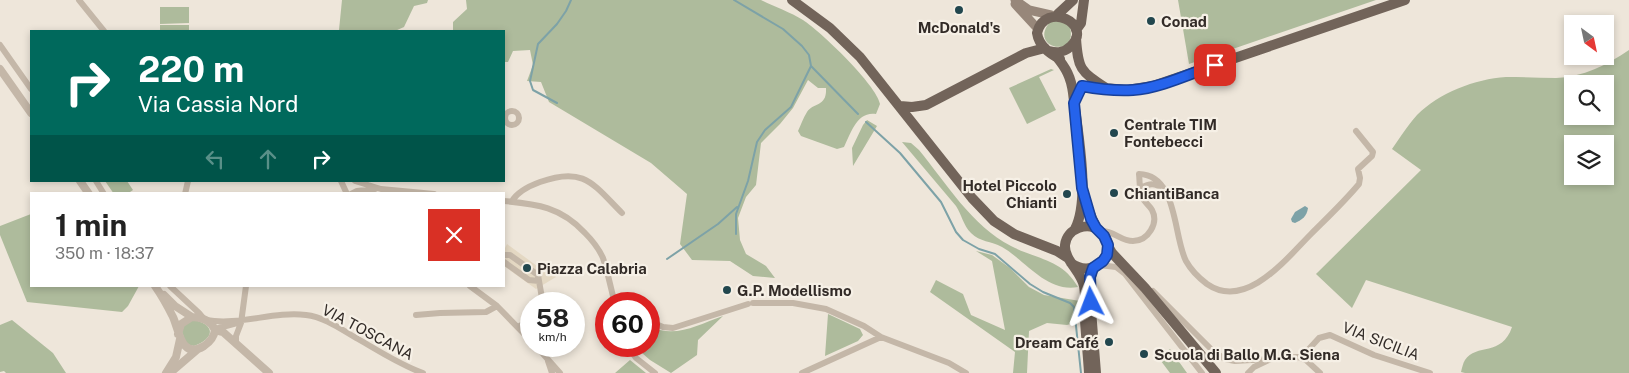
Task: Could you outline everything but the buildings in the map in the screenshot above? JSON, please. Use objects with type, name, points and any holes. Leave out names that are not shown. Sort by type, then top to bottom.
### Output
[{"type":"main road","points":[[792,0],[822,21],[847,43],[900,106],[972,198],[994,221],[1014,234],[1059,252],[1082,268],[1096,267]]},
{"type":"main road","points":[[1013,0],[1025,8],[1068,18],[1076,33],[1078,59],[1082,70],[1082,86],[1074,103]]},
{"type":"main road","points":[[1013,0],[1019,11],[1038,33],[1050,52],[1065,68],[1071,78],[1082,188],[1080,216],[1075,230],[1067,239],[1043,246]]},
{"type":"main road","points":[[1026,52],[1044,19],[1054,15],[1073,0]]},
{"type":"main road","points":[[900,106],[912,107],[926,104],[1026,52],[1057,52],[1066,50],[1072,46],[1081,23],[1084,0]]},
{"type":"main road","points":[[1050,52],[1069,66],[1082,86],[1131,90],[1157,85],[1405,0]]},
{"type":"main road","points":[[1082,70],[1107,88]]},
{"type":"main road","points":[[913,123],[926,104]]},
{"type":"main road","points":[[1082,188],[1088,209],[1112,253],[1145,288],[1216,373]]},
{"type":"main road","points":[[1075,230],[1085,226],[1098,230]]},
{"type":"main road","points":[[1067,239],[1066,252],[1080,275],[1084,286],[1089,373]]},
{"type":"main road","points":[[1096,373],[1089,285],[1096,267],[1107,255],[1108,245]]},
{"type":"street","points":[[79,0],[103,30]]},
{"type":"street","points":[[0,45],[30,88]]},
{"type":"street","points":[[0,69],[30,112]]},
{"type":"street","points":[[1098,230],[1106,231],[1127,240],[1139,240],[1146,236],[1152,228],[1154,221],[1153,213],[1143,199],[1139,174],[1156,178],[1164,189],[1174,216],[1184,255],[1194,272],[1215,288],[1229,290],[1247,288],[1262,280],[1280,265],[1359,184],[1358,169],[1372,156],[1373,152],[1356,131]]},
{"type":"street","points":[[512,201],[522,190],[538,183],[559,176],[577,176],[590,182],[622,213]]},
{"type":"street","points":[[358,182],[381,189]]},
{"type":"street","points":[[1141,188],[1155,184],[1164,189]]},
{"type":"street","points":[[354,192],[357,190],[381,189],[413,192]]},
{"type":"street","points":[[505,201],[538,205],[554,210],[567,217],[582,229],[602,257],[612,292]]},
{"type":"street","points":[[1108,245],[1118,236]]},
{"type":"street","points":[[505,255],[510,255],[535,272],[541,292]]},
{"type":"street","points":[[505,263],[530,281],[539,281]]},
{"type":"street","points":[[1096,267],[1113,266],[1125,274],[1202,373]]},
{"type":"street","points":[[156,287],[175,306],[192,317],[204,319]]},
{"type":"street","points":[[156,287],[173,317],[179,336],[185,346],[198,349]]},
{"type":"street","points":[[171,287],[215,330],[223,332],[269,373]]},
{"type":"street","points":[[236,344],[236,336],[242,320],[246,287]]},
{"type":"street","points":[[471,287],[497,306],[518,327]]},
{"type":"street","points":[[1145,288],[1155,293],[1221,357],[1235,361],[1291,357],[1303,359],[1320,373]]},
{"type":"street","points":[[660,326],[671,328],[751,303],[781,302],[824,308],[864,326],[881,337],[950,363],[966,373]]},
{"type":"street","points":[[416,315],[440,312],[486,312],[497,306]]},
{"type":"street","name":"VIA TOSCANA","points":[[204,319],[220,322],[308,315],[334,325],[406,366],[423,373]]},
{"type":"street","points":[[166,373],[176,357],[180,327],[184,321],[192,317]]},
{"type":"street","name":"VIA TOSCANA","points":[[215,330],[242,320]]},
{"type":"street","points":[[212,340],[215,330]]},
{"type":"street","name":"VIA SICILIA","points":[[1303,359],[1318,339],[1325,335],[1334,336],[1357,348],[1430,373]]},
{"type":"street","points":[[802,373],[881,337]]},
{"type":"street","points":[[170,373],[198,349],[212,340],[225,340],[236,344]]},
{"type":"street","points":[[635,357],[655,373]]},
{"type":"street","points":[[548,359],[552,373]]},
{"type":"street","points":[[548,359],[560,373]]},
{"type":"street","points":[[1248,373],[1254,367],[1272,359]]},
{"type":"green space","points":[[342,0],[428,0],[427,3],[414,6],[404,27],[397,30],[339,30]]},
{"type":"green space","points":[[466,0],[761,0],[798,17],[822,35],[859,72],[877,95],[880,104],[876,114],[869,114],[859,119],[844,147],[837,149],[801,136],[798,131],[807,112],[822,101],[826,94],[826,88],[818,88],[808,80],[793,108],[761,143],[756,185],[746,197],[738,218],[740,240],[746,254],[766,266],[775,278],[753,276],[730,261],[692,260],[680,244],[687,194],[651,163],[549,102],[541,82],[527,81],[533,65],[530,50],[513,51],[508,62],[505,62],[505,30],[453,30],[453,22],[467,9]]},
{"type":"green space","points":[[1178,0],[1376,0],[1189,64]]},
{"type":"green space","points":[[160,7],[189,7],[189,23],[160,24]]},
{"type":"green space","points":[[1052,20],[1069,24],[1071,36],[1068,43],[1062,46],[1055,46],[1045,38],[1045,30]]},
{"type":"green space","points":[[160,25],[189,25],[189,30],[160,30]]},
{"type":"green space","points":[[1629,50],[1629,373],[1461,372],[1464,361],[1470,355],[1502,342],[1508,336],[1512,327],[1366,280],[1352,308],[1316,274],[1421,170],[1392,149],[1413,119],[1426,107],[1458,89],[1494,78],[1564,77],[1564,125],[1614,125],[1614,75],[1576,75],[1603,65],[1614,65],[1614,59]]},
{"type":"green space","points":[[1051,69],[1054,70],[1039,77],[1056,110],[1027,124],[1009,88]]},
{"type":"green space","points":[[867,120],[877,126],[853,166],[852,148]]},
{"type":"green space","points":[[902,142],[911,143],[919,150],[960,203],[984,227],[1011,246],[1057,265],[1072,278],[1078,287],[1067,288],[1056,285],[1037,274],[1002,247],[974,236],[966,227],[956,206]]},
{"type":"green space","points":[[106,182],[128,182],[133,190],[130,192],[113,192]]},
{"type":"green space","points":[[30,214],[30,287],[138,287],[128,306],[122,312],[27,302],[0,235],[0,226]]},
{"type":"green space","points":[[976,251],[992,255],[1010,268],[1029,287],[1044,295],[1080,301],[1081,321],[1067,325],[1047,323],[1029,331],[1027,373],[1013,373],[1015,352],[930,292],[936,280],[963,294],[971,315],[1005,330],[992,261]]},
{"type":"green space","points":[[828,314],[860,329],[863,335],[858,341],[825,356]]},
{"type":"green space","points":[[723,316],[698,340],[697,355],[671,373],[647,357],[660,357],[660,330],[677,331],[695,327]]},
{"type":"green space","points":[[12,320],[53,353],[66,373],[0,372],[0,325]]},
{"type":"green space","points":[[195,320],[207,326],[210,333],[205,340],[194,346],[186,344],[181,329],[186,322]]},
{"type":"green space","points":[[1170,349],[1187,373],[1170,373],[1158,357]]},
{"type":"green space","points":[[630,360],[646,373],[615,373]]},
{"type":"shaded area","name":"Piazza Calabria","points":[[507,244],[537,266],[541,261],[556,277],[536,289],[505,267],[505,248]]},
{"type":"water","points":[[1305,206],[1308,208],[1304,217],[1300,221],[1292,222],[1291,219],[1295,212]]},
{"type":"waterway","points":[[557,103],[533,90],[530,81],[538,44],[557,24],[571,0]]},
{"type":"waterway","points":[[734,0],[783,29],[802,46],[809,55],[811,66],[858,114]]},
{"type":"waterway","points":[[736,234],[736,214],[748,181],[757,142],[765,130],[791,107],[811,66]]},
{"type":"waterway","points":[[866,122],[900,153],[941,202],[956,232],[963,240],[979,249],[995,254],[1030,284],[1043,292],[1070,303],[1074,307],[1081,373]]},
{"type":"waterway","points":[[667,259],[718,224],[737,207]]},
{"type":"place","name":"McDonald's","points":[[959,10]]},
{"type":"place","name":"Conad","points":[[1151,21]]},
{"type":"place","name":"Centrale TIM Fontebecci","points":[[1114,133]]},
{"type":"place","name":"ChiantiBanca","points":[[1114,193]]},
{"type":"place","name":"Hotel Piccolo Chianti","points":[[1067,194]]},
{"type":"place","name":"Piazza Calabria","points":[[527,268]]},
{"type":"place","name":"G.P. Modellismo","points":[[727,290]]},
{"type":"place","name":"Dream Café","points":[[1109,342]]},
{"type":"place","name":"Scuola di Ballo M.G. Siena","points":[[1144,354]]},
{"type":"route","points":[[1091,302],[1090,277],[1093,268],[1098,266],[1107,255],[1108,245],[1102,232],[1096,228],[1091,219],[1082,188],[1074,103],[1082,86],[1136,90],[1157,85],[1215,65]]}]
